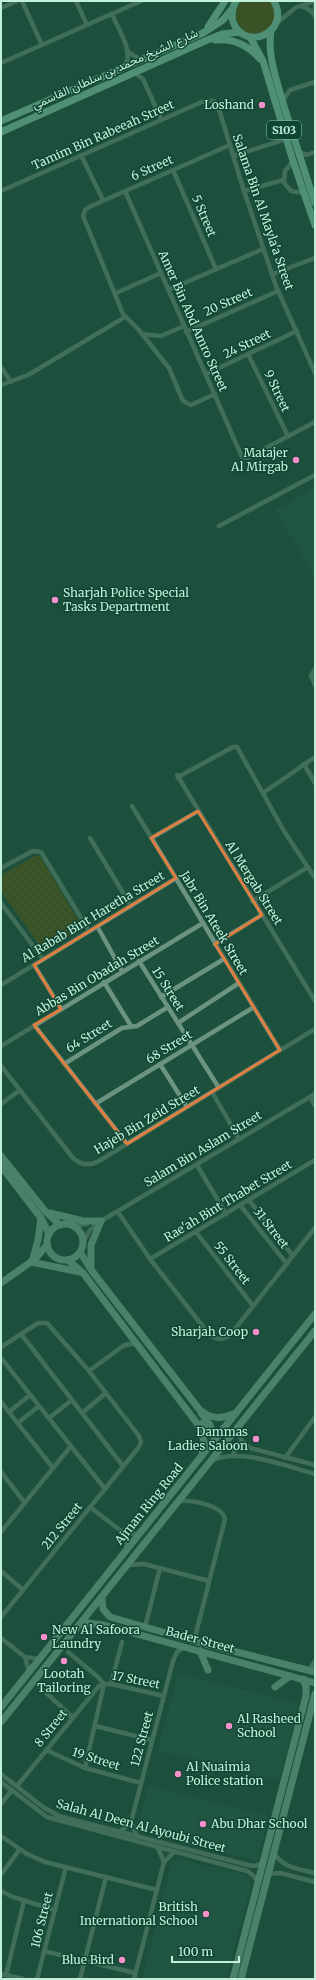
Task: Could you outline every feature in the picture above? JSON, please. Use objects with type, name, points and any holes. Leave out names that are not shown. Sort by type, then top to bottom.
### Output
[{"type":"main road","points":[[203,33],[217,16],[225,1]]},
{"type":"main road","name":"شارع الشيخ محمد بن سلطان القاسمي","points":[[1,121],[203,33],[222,20],[232,9],[236,1]]},
{"type":"main road","points":[[232,9],[232,19],[240,32],[250,37],[262,36],[273,28],[278,10],[274,1]]},
{"type":"main road","name":"S103","points":[[273,28],[270,51],[282,100],[315,203]]},
{"type":"main road","name":"شارع الشيخ محمد بن سلطان القاسمي","points":[[1,132],[63,103],[205,41],[222,34],[240,32]]},
{"type":"main road","name":"S103","points":[[250,37],[263,61],[286,139],[315,225]]},
{"type":"main road","points":[[205,41],[226,39],[238,42],[250,49],[263,61]]},
{"type":"main road","points":[[63,103],[67,99],[82,92],[80,87]]},
{"type":"main road","points":[[1,1156],[45,1211],[60,1225]]},
{"type":"main road","points":[[1,1166],[41,1218],[49,1234]]},
{"type":"main road","points":[[45,1211],[57,1216],[77,1220],[101,1221],[91,1245],[92,1271]]},
{"type":"main road","points":[[32,1262],[38,1240],[41,1218]]},
{"type":"main road","points":[[56,1258],[50,1253],[47,1245],[49,1234],[54,1228],[60,1225],[72,1226],[80,1233],[83,1243],[80,1252],[75,1257],[68,1260]]},
{"type":"main road","points":[[1,1282],[32,1262],[47,1245]]},
{"type":"main road","points":[[80,1252],[92,1271],[199,1409],[211,1426],[209,1430],[205,1430],[191,1414]]},
{"type":"main road","points":[[32,1262],[56,1258],[68,1260],[83,1273],[139,1344],[199,1426],[204,1438],[203,1451],[200,1458]]},
{"type":"main road","points":[[32,1262],[83,1273]]},
{"type":"main road","name":"Ajman Ring Road","points":[[1,1707],[315,1314]]},
{"type":"main road","name":"Ajman Ring Road","points":[[1,1722],[315,1331]]},
{"type":"main road","points":[[199,1409],[205,1415],[216,1418],[236,1413]]},
{"type":"main road","name":"Bader Street","points":[[102,1598],[103,1608],[107,1615],[194,1641],[312,1671]]},
{"type":"main road","points":[[96,1624],[101,1617],[134,1624]]},
{"type":"main road","name":"Bader Street","points":[[79,1625],[96,1624],[169,1642],[315,1683]]},
{"type":"main road","points":[[11,1709],[18,1696],[49,1655],[50,1652],[48,1649]]},
{"type":"main road","points":[[200,1651],[208,1670]]},
{"type":"main road","points":[[275,1687],[290,1676]]},
{"type":"main road","points":[[233,1979],[306,1696],[306,1687],[303,1679]]},
{"type":"main road","points":[[241,1979],[315,1694]]},
{"type":"main road","points":[[298,1726],[303,1725],[305,1728]]},
{"type":"street","points":[[1,8],[17,1]]},
{"type":"street","points":[[22,1],[42,45]]},
{"type":"street","points":[[76,1],[87,25]]},
{"type":"street","points":[[1,63],[142,1]]},
{"type":"street","points":[[273,28],[290,12],[315,1]]},
{"type":"street","points":[[301,6],[308,9],[314,16]]},
{"type":"street","points":[[314,16],[315,6]]},
{"type":"street","points":[[112,14],[128,52],[128,60],[125,67]]},
{"type":"street","points":[[128,52],[141,60]]},
{"type":"street","points":[[143,79],[145,67]]},
{"type":"street","points":[[133,72],[143,79],[161,119]]},
{"type":"street","points":[[282,100],[290,90],[315,82]]},
{"type":"street","name":"Tamim Bin Rabeeah Street","points":[[1,191],[161,119],[204,101],[214,101]]},
{"type":"street","name":"Salama Bin Al Mayla'a Street","points":[[214,101],[218,106],[244,192],[278,291],[315,373]]},
{"type":"street","points":[[233,156],[286,139]]},
{"type":"street","name":"6 Street","points":[[116,293],[85,223],[84,213],[87,208],[102,200],[230,145]]},
{"type":"street","points":[[298,152],[307,154],[315,152]]},
{"type":"street","points":[[81,155],[102,200]]},
{"type":"street","points":[[293,161],[285,171],[283,180],[285,185],[291,191],[304,193]]},
{"type":"street","name":"5 Street","points":[[173,170],[216,269]]},
{"type":"street","points":[[244,192],[283,180]]},
{"type":"street","name":"Amer Bin Abd Amro Street","points":[[125,191],[186,332],[243,458],[247,458],[288,436]]},
{"type":"street","points":[[168,290],[263,248]]},
{"type":"street","points":[[272,274],[315,258]]},
{"type":"street","points":[[161,273],[116,293],[125,317],[142,334],[171,372],[185,403],[191,405],[215,394]]},
{"type":"street","name":"20 Street","points":[[186,332],[278,291]]},
{"type":"street","points":[[1,385],[11,382],[47,364],[125,317]]},
{"type":"street","points":[[142,334],[161,336],[184,326]]},
{"type":"street","name":"24 Street","points":[[206,374],[297,331]]},
{"type":"street","name":"9 Street","points":[[248,354],[288,436]]},
{"type":"street","points":[[1,367],[11,382]]},
{"type":"street","points":[[288,436],[315,422]]},
{"type":"street","points":[[219,526],[315,475]]},
{"type":"street","points":[[314,684],[311,676],[315,669]]},
{"type":"street","name":"Al Mergab Street","points":[[263,793],[238,748],[233,747],[177,776],[315,1001]]},
{"type":"street","points":[[315,757],[263,793],[284,831],[315,878]]},
{"type":"street","points":[[304,764],[315,782]]},
{"type":"street","name":"Jabr Bin Ateek Street","points":[[132,806],[280,1050]]},
{"type":"street","points":[[151,838],[198,811]]},
{"type":"street","points":[[90,838],[131,906]]},
{"type":"street","points":[[1,868],[33,851],[41,852],[89,931]]},
{"type":"street","points":[[254,901],[308,867]]},
{"type":"street","name":"Al Rabab Bint Haretha Street","points":[[1,985],[176,878]]},
{"type":"street","points":[[1,903],[43,960]]},
{"type":"street","points":[[216,944],[262,915]]},
{"type":"street","name":"Abbas Bin Obadah Street","points":[[1,1046],[61,1008],[203,923]]},
{"type":"street","points":[[97,926],[122,971]]},
{"type":"street","points":[[161,997],[224,959]]},
{"type":"street","name":"15 Street","points":[[139,961],[219,1088]]},
{"type":"street","points":[[34,965],[61,1008]]},
{"type":"street","points":[[104,982],[131,1026]]},
{"type":"street","points":[[178,1023],[239,983]]},
{"type":"street","name":"68 Street","points":[[95,1104],[254,1006]]},
{"type":"street","name":"64 Street","points":[[64,1064],[122,1028],[138,1025],[168,1007]]},
{"type":"street","points":[[34,1025],[127,1144]]},
{"type":"street","name":"Hajeb Bin Zeid Street","points":[[20,1090],[71,1156],[82,1164],[92,1164],[315,1029]]},
{"type":"street","points":[[160,1064],[187,1107]]},
{"type":"street","points":[[1,1066],[20,1090],[1,1104]]},
{"type":"street","points":[[212,1092],[239,1140]]},
{"type":"street","name":"Salam Bin Aslam Street","points":[[83,1243],[90,1230],[101,1221],[315,1094]]},
{"type":"street","points":[[310,1097],[315,1106]]},
{"type":"street","name":"Rae'ah Bint Thabet Street","points":[[150,1259],[315,1161]]},
{"type":"street","points":[[197,1165],[226,1214]]},
{"type":"street","name":"31 Street","points":[[249,1200],[293,1256]]},
{"type":"street","name":"31 Street","points":[[240,1205],[287,1264]]},
{"type":"street","points":[[118,1212],[150,1259],[206,1330],[214,1338],[221,1339],[228,1336],[234,1329],[315,1228]]},
{"type":"street","name":"Salam Bin Aslam Street","points":[[72,1226],[101,1221]]},
{"type":"street","name":"55 Street","points":[[196,1232],[253,1306]]},
{"type":"street","points":[[1,1347],[38,1323],[47,1323],[89,1371],[106,1394],[82,1414]]},
{"type":"street","points":[[123,1346],[127,1339],[128,1330]]},
{"type":"street","points":[[21,1334],[123,1466]]},
{"type":"street","points":[[89,1371],[123,1346],[129,1344],[139,1344]]},
{"type":"street","points":[[1,1358],[105,1489]]},
{"type":"street","name":"212 Street","points":[[1,1617],[139,1447],[141,1442],[139,1436],[106,1394]]},
{"type":"street","points":[[9,1412],[30,1395]]},
{"type":"street","points":[[49,1418],[72,1400]]},
{"type":"street","points":[[1,1402],[53,1468]]},
{"type":"street","points":[[18,1423],[39,1406]]},
{"type":"street","points":[[285,1458],[315,1417]]},
{"type":"street","points":[[236,1429],[242,1442],[253,1450],[315,1465]]},
{"type":"street","points":[[234,1455],[234,1447],[242,1442]]},
{"type":"street","points":[[1,1532],[70,1446]]},
{"type":"street","points":[[211,1461],[234,1455],[315,1474]]},
{"type":"street","points":[[1,1472],[25,1503]]},
{"type":"street","points":[[188,1490],[194,1501]]},
{"type":"street","points":[[179,1501],[194,1501],[220,1510],[225,1519],[194,1641]]},
{"type":"street","points":[[90,1507],[122,1531],[139,1535]]},
{"type":"street","points":[[122,1531],[126,1539],[127,1549]]},
{"type":"street","points":[[138,1551],[140,1559],[144,1564]]},
{"type":"street","points":[[128,1565],[144,1564],[209,1581]]},
{"type":"street","points":[[145,1627],[160,1568]]},
{"type":"street","points":[[1,1571],[23,1590]]},
{"type":"street","points":[[1,1638],[24,1657],[40,1659]]},
{"type":"street","points":[[111,1684],[122,1642]]},
{"type":"street","name":"122 Street","points":[[169,1642],[172,1650],[173,1661]]},
{"type":"street","name":"122 Street","points":[[131,1822],[173,1661],[177,1652],[186,1647]]},
{"type":"street","points":[[68,1652],[98,1677],[104,1684],[85,1768]]},
{"type":"street","points":[[24,1657],[29,1673]]},
{"type":"street","points":[[312,1671],[315,1661]]},
{"type":"street","name":"17 Street","points":[[104,1684],[111,1684],[164,1696]]},
{"type":"street","name":"8 Street","points":[[16,1786],[97,1688],[104,1684]]},
{"type":"street","points":[[40,1687],[72,1718]]},
{"type":"street","points":[[95,1726],[152,1740]]},
{"type":"street","name":"19 Street","points":[[46,1750],[85,1768],[141,1783]]},
{"type":"street","name":"Salah Al Deen Al Ayoubi Street","points":[[1,1774],[54,1813],[251,1866],[263,1863]]},
{"type":"street","name":"Salah Al Deen Al Ayoubi Street","points":[[1,1782],[47,1817],[247,1871],[254,1876],[258,1883]]},
{"type":"street","points":[[1,1804],[12,1790]]},
{"type":"street","points":[[115,1836],[118,1831],[131,1822],[137,1836]]},
{"type":"street","points":[[1,1836],[19,1850],[36,1858],[157,1890]]},
{"type":"street","points":[[158,1848],[164,1862]]},
{"type":"street","points":[[1,1875],[19,1850]]},
{"type":"street","points":[[134,1979],[164,1862],[174,1852]]},
{"type":"street","points":[[274,1852],[279,1861],[289,1867],[314,1873],[315,1867]]},
{"type":"street","points":[[200,1859],[202,1854]]},
{"type":"street","name":"106 Street","points":[[37,1979],[66,1867]]},
{"type":"street","points":[[287,1874],[286,1871],[289,1867]]},
{"type":"street","points":[[268,1874],[277,1872],[315,1882]]},
{"type":"street","points":[[80,1979],[106,1877]]},
{"type":"street","points":[[1,1891],[24,1901],[55,1910]]},
{"type":"street","points":[[23,1979],[3,1975],[24,1901]]},
{"type":"street","points":[[44,1951],[84,1962],[135,1973]]},
{"type":"highlighted area","points":[[198,811],[262,915],[215,944],[280,1050],[127,1144],[34,1025],[61,1009],[34,965],[176,878],[151,838]]},
{"type":"shaded area","points":[[242,1],[269,1],[274,10],[275,18],[271,25],[265,30],[257,33],[249,33],[242,29],[237,21],[236,13],[237,8]]},
{"type":"shaded area","points":[[315,488],[315,578],[276,510]]},
{"type":"shaded area","points":[[37,855],[40,856],[81,925],[81,928],[46,951],[42,949],[1,891],[1,875]]},
{"type":"shaded area","name":"Al Rasheed School","points":[[178,1674],[299,1703],[279,1780],[158,1750]]},
{"type":"shaded area","name":"Abu Dhar School","points":[[148,1786],[268,1816],[257,1861],[137,1831]]},
{"type":"shaded area","points":[[178,1859],[245,1875],[250,1880],[251,1885],[226,1979],[143,1979],[172,1862]]},
{"type":"place","name":"Loshand","points":[[262,105]]},
{"type":"place","name":"Matajer Al Mirgab","points":[[296,460]]},
{"type":"place","name":"Sharjah Police Special Tasks Department","points":[[55,600]]},
{"type":"place","name":"Sharjah Coop","points":[[256,1332]]},
{"type":"place","name":"Dammas Ladies Saloon","points":[[256,1439]]},
{"type":"place","name":"New Al Safoora Laundry","points":[[44,1637]]},
{"type":"place","name":"Lootah Tailoring","points":[[64,1661]]},
{"type":"place","name":"Al Rasheed School","points":[[229,1726]]},
{"type":"place","name":"Al Nuaimia Police station","points":[[178,1774]]},
{"type":"place","name":"Abu Dhar School","points":[[203,1824]]},
{"type":"place","name":"British International School","points":[[206,1914]]},
{"type":"place","name":"Blue Bird","points":[[122,1960]]}]
